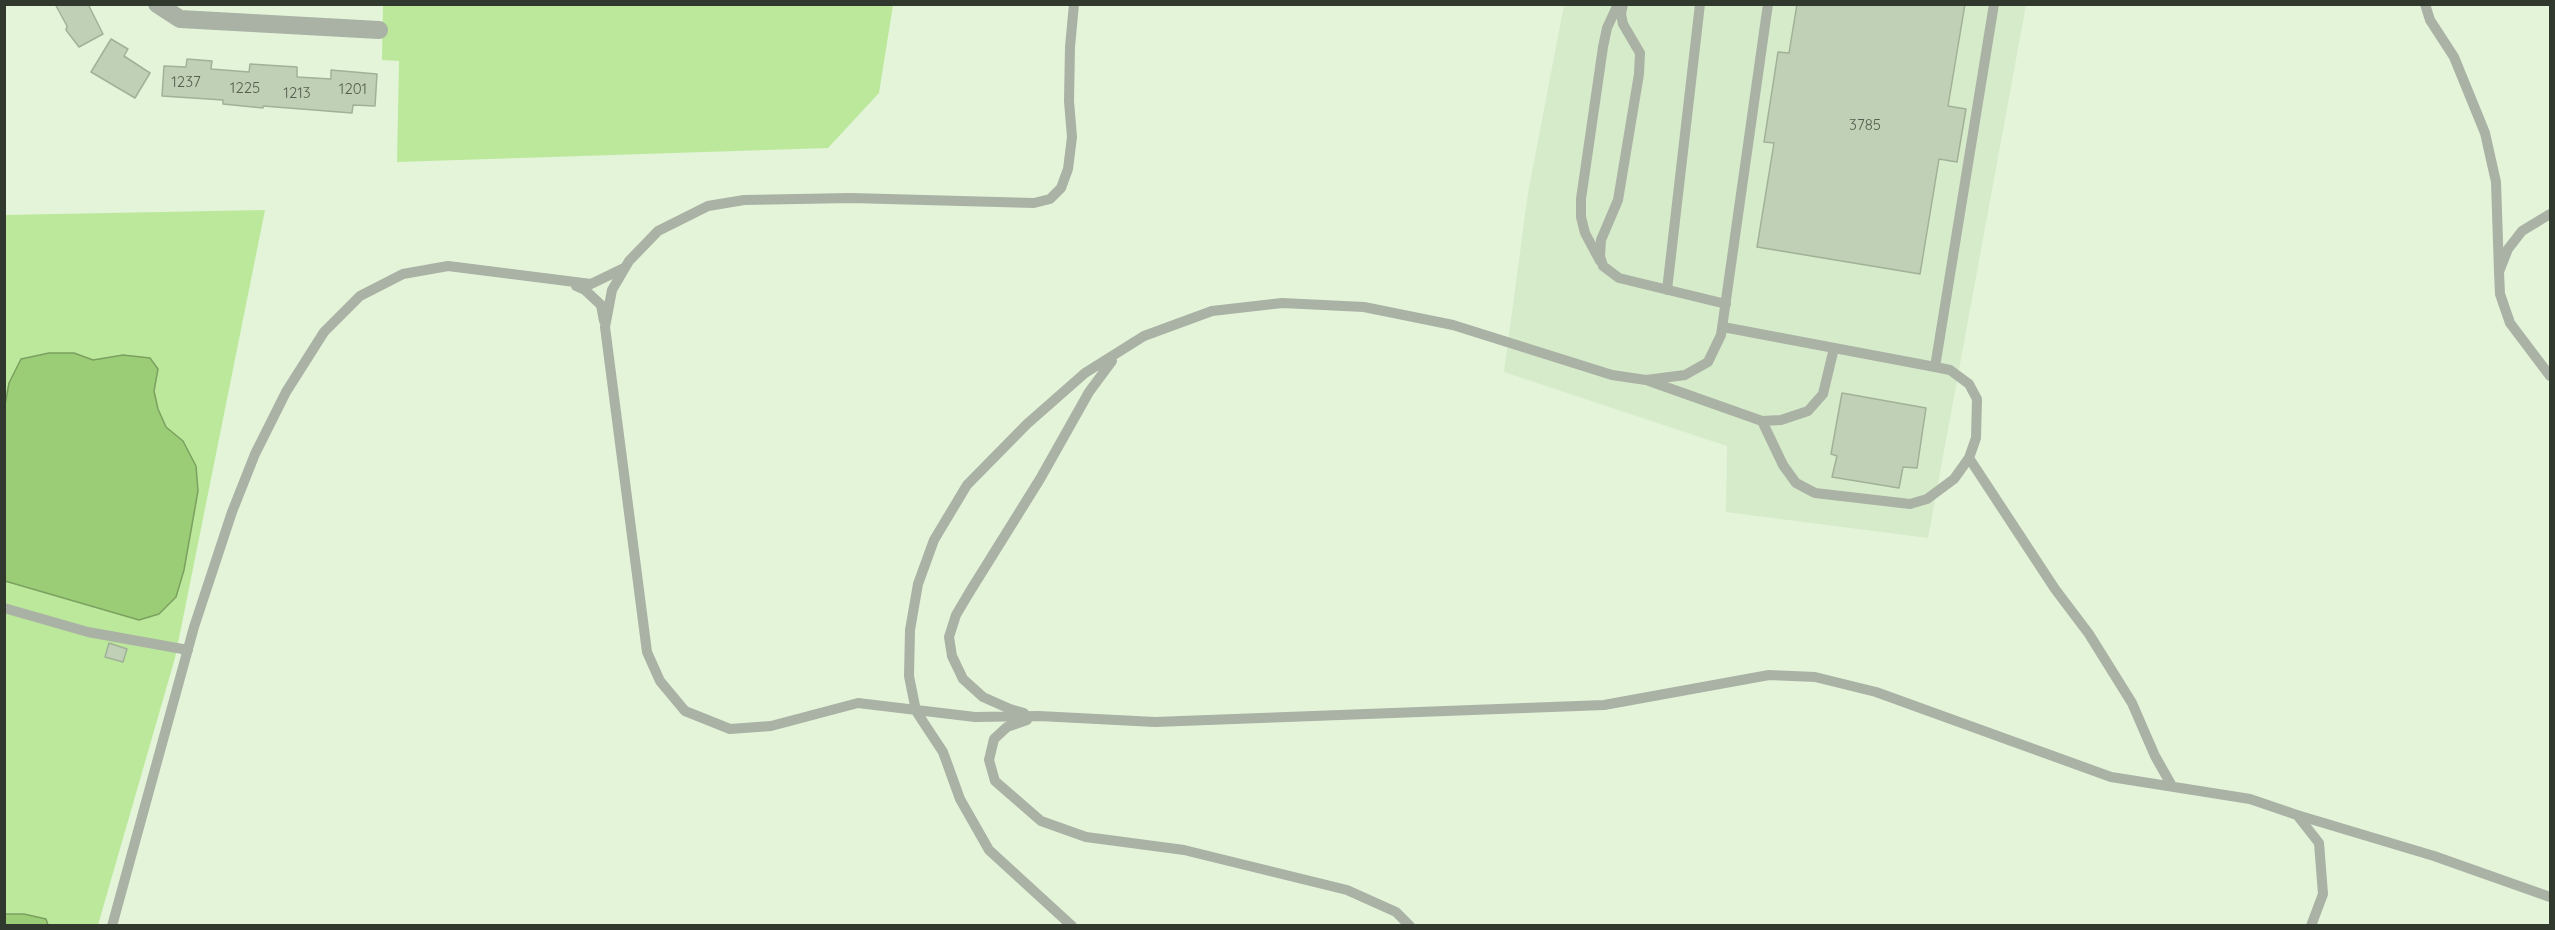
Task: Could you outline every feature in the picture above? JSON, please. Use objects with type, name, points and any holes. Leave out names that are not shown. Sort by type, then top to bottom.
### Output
[{"type":"street","points":[[157,4],[180,19],[379,30]]},
{"type":"lane","points":[[605,327],[612,290],[626,266],[658,231],[708,206],[744,200],[850,198],[1034,203],[1050,199],[1061,188],[1068,169],[1072,137],[1069,101],[1074,4]]},
{"type":"lane","points":[[1618,4],[1607,28],[1581,199],[1581,217],[1585,233],[1603,266],[1619,278],[1726,304]]},
{"type":"lane","points":[[1603,266],[1600,256],[1601,240],[1618,200],[1640,53],[1621,14],[1623,4]]},
{"type":"lane","points":[[1667,290],[1700,4]]},
{"type":"lane","points":[[1646,380],[1685,375],[1708,362],[1723,327],[1768,4]]},
{"type":"lane","points":[[1935,368],[1994,4]]},
{"type":"lane","points":[[2424,4],[2430,20],[2454,57],[2485,133],[2496,182],[2500,294],[2510,324],[2550,376]]},
{"type":"lane","points":[[2499,272],[2508,249],[2522,231],[2550,214]]},
{"type":"lane","points":[[112,926],[188,650],[232,512],[260,444],[286,392],[324,332],[360,296],[403,274],[448,266],[591,284],[626,266]]},
{"type":"lane","points":[[570,283],[585,290],[601,305],[647,652],[660,681],[685,711],[730,729],[771,726],[858,703],[975,717],[1039,716],[1155,722],[1604,705],[1769,675],[1815,677],[1876,692],[1919,706],[2111,777],[2250,799],[2434,856],[2550,897]]},
{"type":"lane","points":[[1072,926],[989,850],[960,799],[943,752],[916,711],[909,676],[910,630],[918,584],[934,540],[967,485],[1027,424],[1086,373],[1144,336],[1212,311],[1282,303],[1364,307],[1453,325],[1612,375],[1646,380],[1762,420],[1781,420],[1808,411],[1823,394],[1834,348]]},
{"type":"lane","points":[[1723,327],[1950,370],[1969,384],[1977,399],[1976,438],[1969,458],[1954,479],[1927,499],[1910,504],[1815,493],[1796,483],[1783,465],[1762,420]]},
{"type":"lane","points":[[1039,716],[1010,709],[983,697],[963,679],[952,656],[949,638],[960,608],[1052,459],[1089,392],[1105,368],[1123,350]]},
{"type":"lane","points":[[1969,458],[2132,704],[2155,756],[2172,786]]},
{"type":"lane","points":[[4,608],[88,632],[188,650]]},
{"type":"lane","points":[[1039,716],[1007,727],[994,739],[989,760],[994,781],[1041,821],[1086,837],[1184,850],[1347,890],[1396,912],[1410,926]]},
{"type":"lane","points":[[2297,815],[2319,843],[2323,894],[2312,926]]},
{"type":"shaded area","points":[[383,5],[893,5],[879,93],[828,148],[397,162],[399,61],[382,60]]},
{"type":"shaded area","points":[[1564,5],[2026,5],[1928,538],[1726,512],[1727,446],[1504,372],[1528,193]]},
{"type":"shaded area","points":[[265,210],[175,658],[98,925],[5,925],[4,215]]},
{"type":"shaded area","points":[[49,353],[74,353],[93,360],[123,355],[150,358],[158,369],[154,391],[158,409],[166,427],[183,441],[196,466],[198,491],[184,570],[176,597],[159,614],[139,620],[5,581],[4,410],[9,383],[21,359]]},
{"type":"shaded area","points":[[5,914],[24,914],[46,919],[48,925],[5,925]]},
{"type":"building","points":[[55,4],[88,4],[103,34],[79,47],[66,30],[67,26]]},
{"type":"building","points":[[1797,4],[1965,4],[1948,106],[1966,109],[1957,162],[1939,159],[1920,274],[1757,247],[1774,143],[1764,142],[1778,52],[1789,53]]},
{"type":"building","points":[[111,39],[128,49],[124,56],[150,73],[135,98],[91,72]]},
{"type":"building","points":[[187,59],[212,61],[211,69],[249,72],[250,64],[297,67],[297,77],[331,79],[331,70],[377,74],[375,106],[353,105],[352,113],[263,106],[263,108],[223,104],[223,100],[162,96],[164,66],[186,67]]},
{"type":"building","points":[[1842,393],[1926,408],[1917,468],[1903,467],[1899,488],[1832,477],[1837,456],[1831,454]]},
{"type":"building","points":[[109,643],[127,649],[123,662],[105,657]]}]
